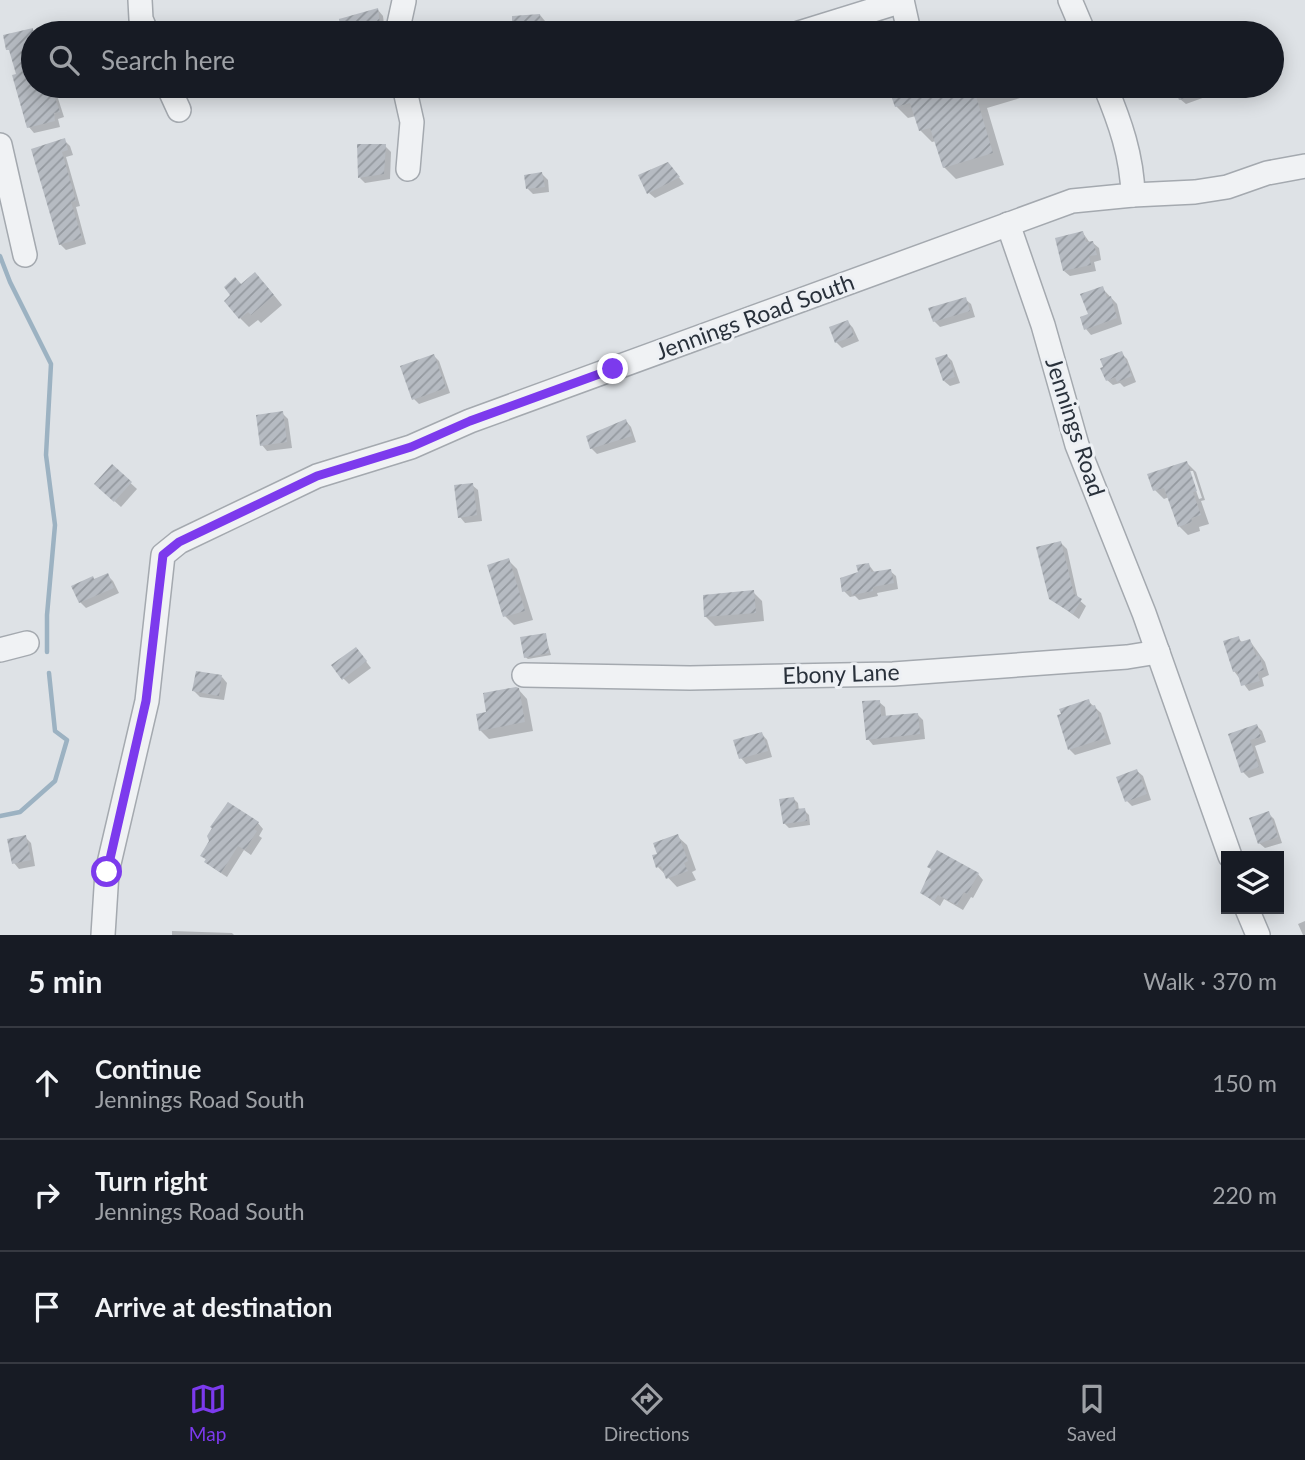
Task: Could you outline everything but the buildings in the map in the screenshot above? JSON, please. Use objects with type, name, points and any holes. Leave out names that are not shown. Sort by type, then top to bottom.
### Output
[{"type":"street","points":[[140,0],[142,21]]},
{"type":"street","points":[[400,21],[404,0]]},
{"type":"street","points":[[836,21],[902,0],[907,21]]},
{"type":"street","points":[[1070,0],[1079,21]]},
{"type":"street","points":[[174,98],[179,110]]},
{"type":"street","points":[[407,98],[412,122],[408,169]]},
{"type":"street","points":[[1109,98],[1126,143],[1133,195]]},
{"type":"street","points":[[1,152],[25,255]]},
{"type":"street","points":[[1009,224],[1072,201],[1195,192],[1227,187],[1267,173],[1305,166]]},
{"type":"street","name":"Jennings Road","points":[[1009,224],[1043,325],[1077,445],[1158,652],[1228,851]]},
{"type":"street","name":"Jennings Road South","points":[[103,935],[107,872],[146,701],[163,555],[179,542],[317,476],[411,447],[470,421],[1009,224]]},
{"type":"street","points":[[0,650],[27,643]]},
{"type":"street","name":"Ebony Lane","points":[[524,675],[690,678],[893,674],[1127,657],[1158,652]]},
{"type":"street","points":[[1249,914],[1258,935]]},
{"type":"waterway","points":[[0,256],[51,364],[46,455],[55,525],[47,615],[47,652]]},
{"type":"waterway","points":[[0,816],[20,812],[55,781],[67,740],[55,731],[49,673]]},
{"type":"route","points":[[107,872],[146,701],[163,555],[179,542],[317,476],[411,447],[470,421],[613,369]]}]
